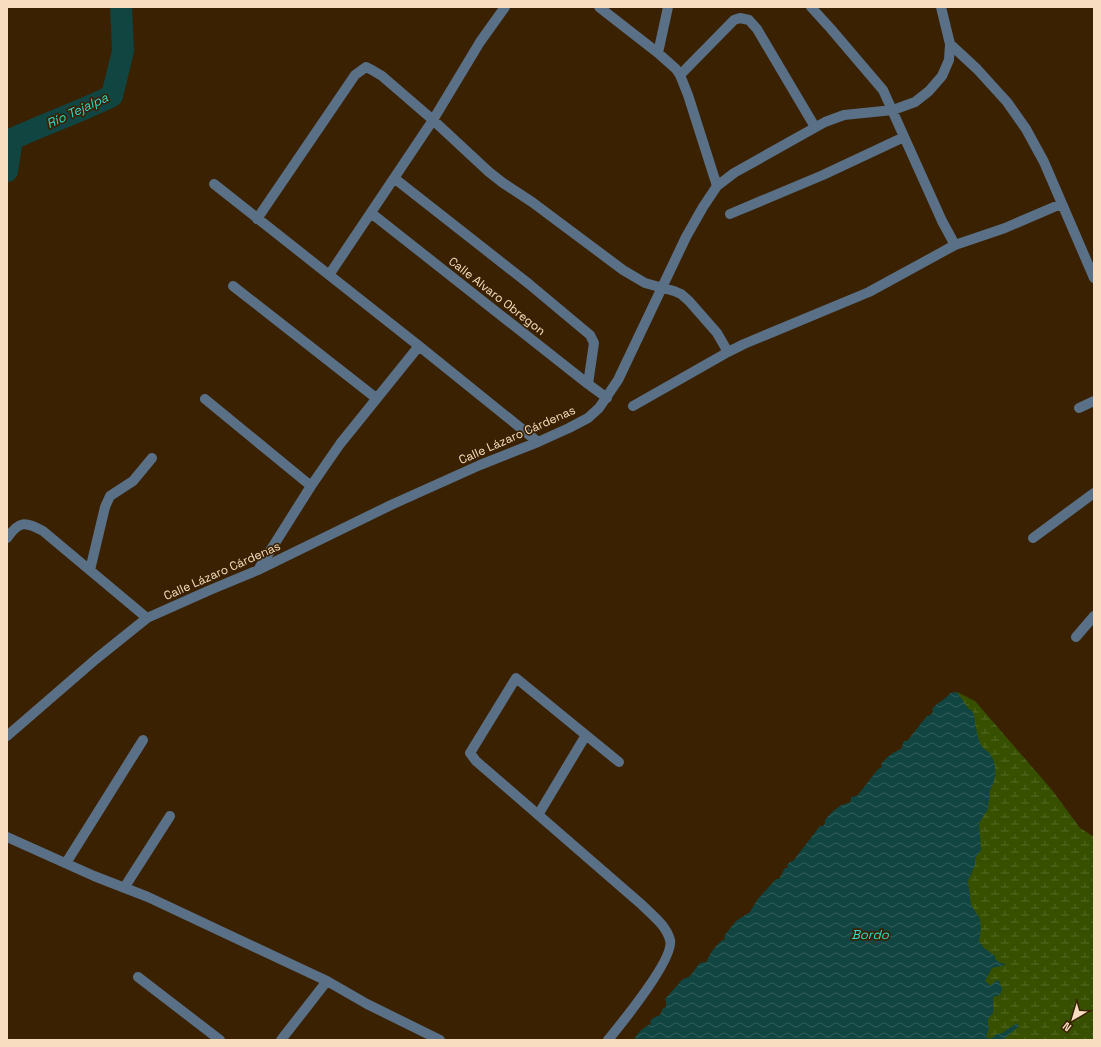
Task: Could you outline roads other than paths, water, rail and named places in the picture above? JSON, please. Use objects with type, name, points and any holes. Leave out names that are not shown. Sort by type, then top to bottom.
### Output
[{"type":"street","points":[[329,275],[433,120],[480,42],[504,7]]},
{"type":"street","points":[[599,7],[658,53],[680,74],[717,186]]},
{"type":"street","points":[[658,53],[668,7]]},
{"type":"street","points":[[811,7],[832,29],[883,90],[942,221],[955,245]]},
{"type":"street","name":"Calle Lázaro Cárdenas","points":[[7,736],[96,658],[147,618],[258,570],[391,505],[480,465],[538,442],[588,418],[600,408],[618,380],[686,237],[717,186],[734,173],[825,122],[844,115],[893,110],[915,102],[929,91],[942,76],[949,60],[950,44],[941,7]]},
{"type":"street","points":[[680,74],[734,20],[740,18],[748,20],[757,29],[766,43],[815,127]]},
{"type":"street","points":[[950,44],[977,69],[1007,102],[1026,129],[1044,162],[1094,278]]},
{"type":"street","points":[[257,219],[355,75],[366,68],[382,76],[433,120],[489,172],[623,270],[645,283],[674,291],[689,301],[717,333],[728,352]]},
{"type":"street","points":[[730,214],[824,175],[904,137]]},
{"type":"street","points":[[394,178],[529,284],[590,335],[594,342],[588,384]]},
{"type":"street","points":[[214,184],[538,442]]},
{"type":"street","points":[[633,406],[728,352],[756,338],[869,292],[955,245],[1005,228],[1061,204]]},
{"type":"street","name":"Calle Alvaro Obregon","points":[[371,213],[607,398]]},
{"type":"street","points":[[233,286],[376,398]]},
{"type":"street","points":[[258,570],[311,486],[340,444],[419,346]]},
{"type":"street","points":[[205,399],[311,486]]},
{"type":"street","points":[[1079,408],[1094,401]]},
{"type":"street","points":[[90,570],[110,496],[133,481],[152,458]]},
{"type":"street","points":[[1033,538],[1094,493]]},
{"type":"street","points":[[7,538],[19,526],[25,523],[33,526],[47,535],[147,618]]},
{"type":"street","points":[[1076,637],[1094,616]]},
{"type":"street","points":[[608,1040],[627,1016],[662,966],[669,952],[670,941],[663,926],[641,904],[476,762],[470,753],[516,678],[619,762]]},
{"type":"street","points":[[538,815],[586,735]]},
{"type":"street","points":[[66,863],[142,740]]},
{"type":"street","points":[[124,888],[170,816]]},
{"type":"street","points":[[7,838],[148,897],[327,981],[367,1004],[440,1040]]},
{"type":"street","points":[[138,977],[220,1040]]},
{"type":"street","points":[[281,1040],[327,981]]},
{"type":"water","name":"Bordo","points":[[957,692],[968,708],[973,712],[979,741],[993,758],[995,768],[995,778],[989,792],[988,809],[979,823],[981,850],[975,858],[975,865],[968,881],[971,905],[980,919],[981,929],[979,941],[984,948],[995,956],[995,959],[1005,965],[992,968],[985,981],[991,986],[995,981],[999,980],[1002,989],[1000,995],[993,997],[993,1013],[988,1019],[989,1028],[986,1037],[991,1039],[997,1034],[1003,1033],[1016,1023],[1019,1026],[1003,1040],[634,1040],[641,1030],[651,1024],[650,1021],[653,1018],[660,1015],[663,1008],[666,1007],[665,999],[683,979],[689,977],[700,963],[706,962],[711,952],[725,939],[724,936],[736,921],[750,912],[757,900],[776,879],[779,879],[785,868],[788,868],[787,865],[793,861],[820,826],[823,826],[825,820],[836,809],[849,803],[851,797],[857,796],[878,769],[882,767],[881,764],[890,755],[901,749],[904,741],[907,741],[927,716],[933,712],[932,709],[934,707],[950,693]]},
{"type":"waterway","name":"Río Tejalpa","points":[[7,171],[12,139],[112,96],[123,51],[121,7]]}]
